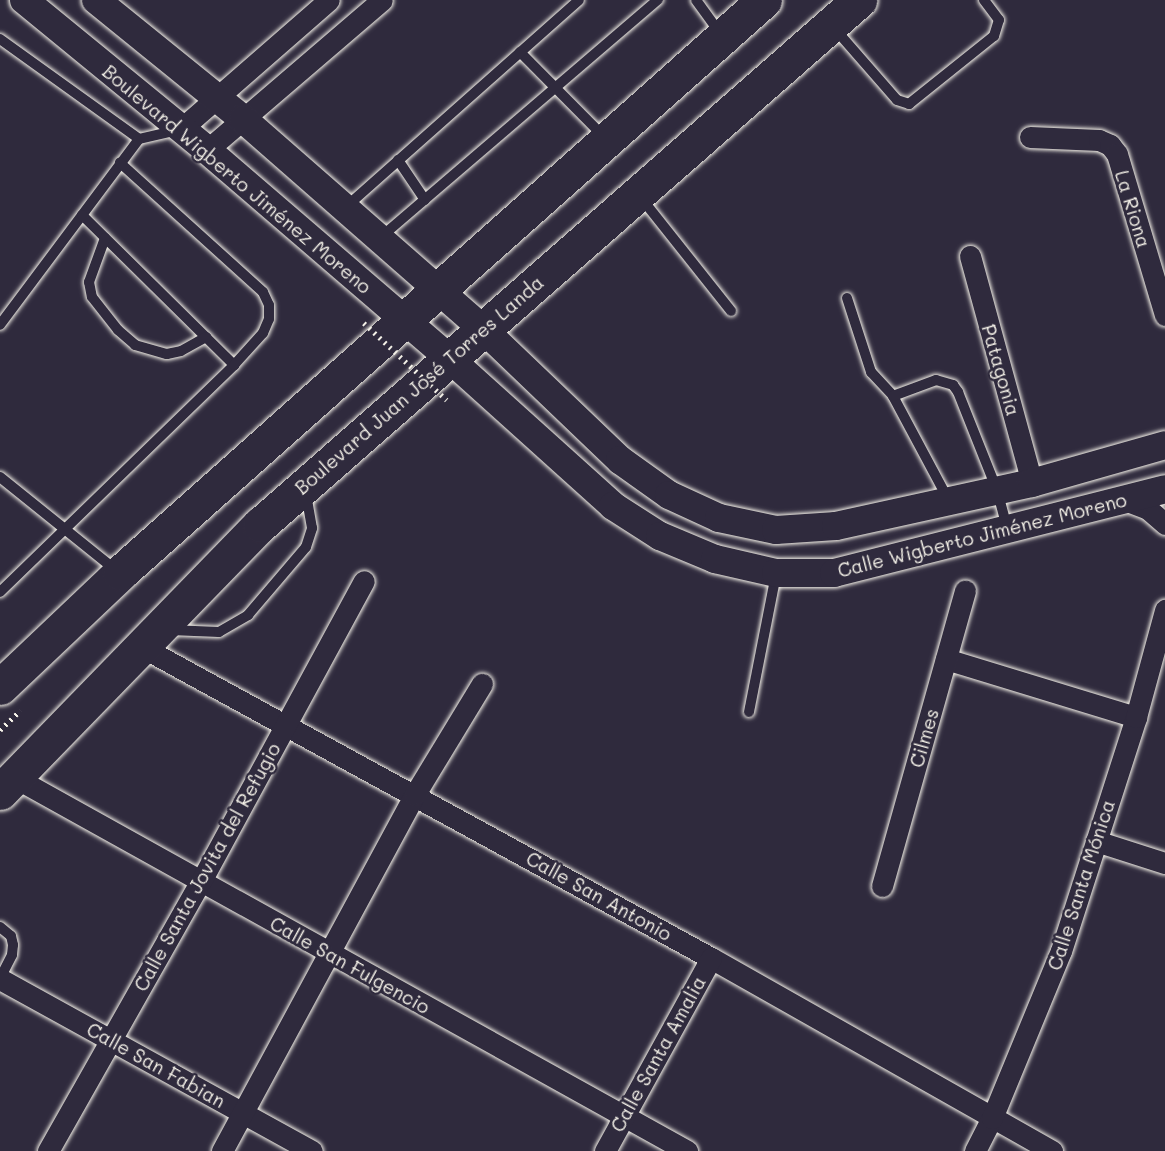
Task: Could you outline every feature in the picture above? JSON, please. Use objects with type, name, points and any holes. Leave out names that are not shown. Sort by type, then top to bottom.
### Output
[{"type":"main road","points":[[0,687],[120,573],[764,0]]},
{"type":"main road","name":"Boulevard Juan José Torres Landa","points":[[7,784],[260,525],[859,0]]},
{"type":"street","name":"Boulevard Wigberto Jiménez Moreno","points":[[24,0],[207,150],[450,359]]},
{"type":"street","points":[[96,0],[243,119],[483,329]]},
{"type":"street","points":[[181,129],[329,0]]},
{"type":"street","points":[[207,150],[382,0]]},
{"type":"street","points":[[289,35],[314,58]]},
{"type":"street","name":"La Riona","points":[[1030,136],[1099,140],[1110,145],[1117,154],[1165,315]]},
{"type":"street","name":"Patagonia","points":[[970,256],[1032,483]]},
{"type":"street","name":"Calle Wigberto Jiménez Moreno","points":[[483,329],[620,460],[669,495],[719,518],[776,530],[836,526],[949,502],[1032,483],[1165,445]]},
{"type":"street","name":"Calle Wigberto Jiménez Moreno","points":[[450,359],[613,506],[660,536],[715,559],[776,573],[834,573],[1165,489]]},
{"type":"street","points":[[1122,499],[1148,509],[1165,524]]},
{"type":"street","name":"Calle Santa Jovita del Refugio","points":[[48,1151],[201,881],[364,581]]},
{"type":"street","name":"Cilmes","points":[[882,886],[965,590]]},
{"type":"street","name":"Calle Santa Mónica","points":[[975,1151],[992,1118],[1061,951],[1136,717],[1165,610]]},
{"type":"street","name":"Calle San Antonio","points":[[151,638],[285,723],[711,958],[1052,1151]]},
{"type":"street","points":[[946,659],[1136,717]]},
{"type":"street","points":[[222,1151],[415,794],[482,684]]},
{"type":"street","name":"Calle San Fulgencio","points":[[7,784],[201,881],[687,1151]]},
{"type":"street","points":[[1096,841],[1165,863]]},
{"type":"street","name":"Calle Santa Amalia","points":[[605,1151],[711,958]]},
{"type":"street","name":"Calle San Fabian","points":[[0,979],[312,1151]]},
{"type":"lane","points":[[345,208],[579,0]]},
{"type":"lane","points":[[380,239],[658,0]]},
{"type":"lane","points":[[696,0],[722,37]]},
{"type":"lane","points":[[831,24],[897,100],[909,104],[993,36],[999,20],[984,0]]},
{"type":"lane","points":[[0,39],[139,139]]},
{"type":"lane","points":[[520,52],[607,140]]},
{"type":"lane","points":[[0,325],[139,139],[181,129]]},
{"type":"lane","points":[[398,160],[425,200]]},
{"type":"lane","points":[[0,592],[234,365],[263,333],[269,319],[269,305],[263,292],[120,163]]},
{"type":"lane","points":[[638,194],[731,311]]},
{"type":"lane","points":[[82,215],[234,365]]},
{"type":"lane","points":[[105,238],[89,282],[92,298],[118,330],[135,345],[167,354],[181,351],[206,337]]},
{"type":"lane","points":[[847,298],[865,359],[878,382],[893,396],[949,502]]},
{"type":"lane","points":[[893,396],[936,380],[953,385],[997,490],[1008,530]]},
{"type":"lane","points":[[0,477],[120,573]]},
{"type":"lane","points":[[151,638],[219,632],[248,615],[306,547],[312,528],[304,486]]},
{"type":"lane","points":[[749,712],[776,573]]},
{"type":"lane","points":[[0,927],[10,936],[13,945],[12,956],[0,979]]},
{"type":"path","points":[[364,323],[447,400]]}]
